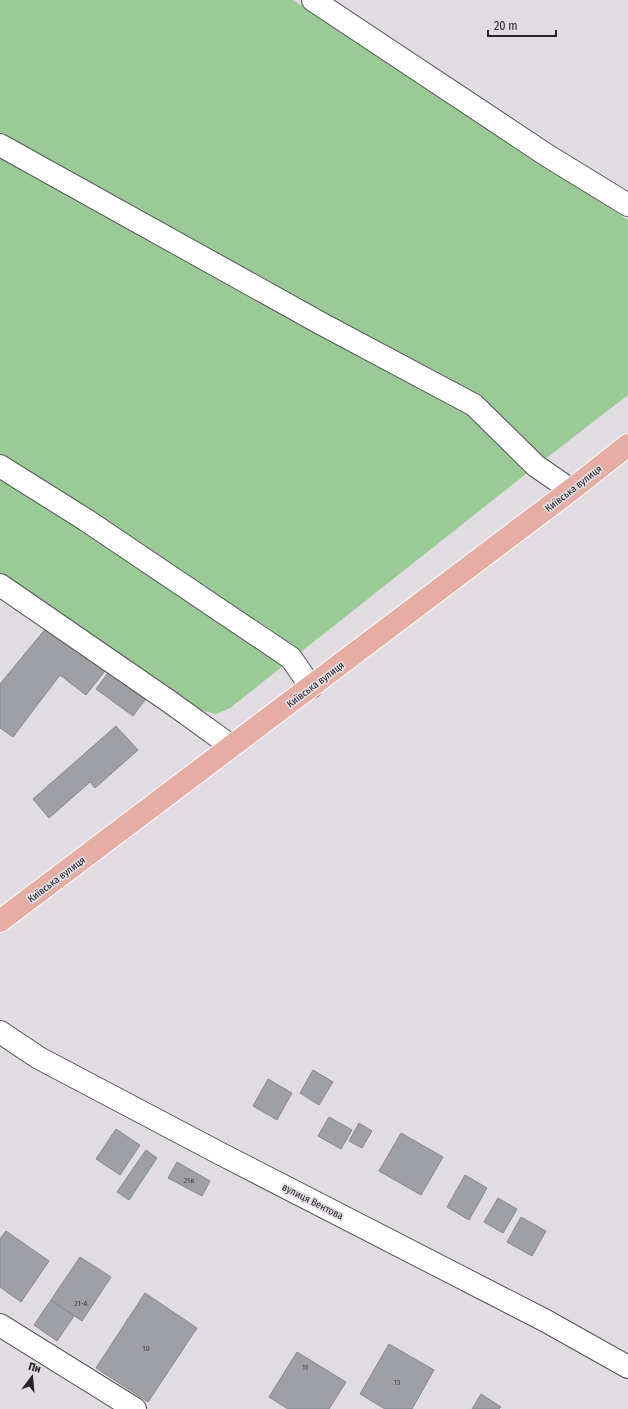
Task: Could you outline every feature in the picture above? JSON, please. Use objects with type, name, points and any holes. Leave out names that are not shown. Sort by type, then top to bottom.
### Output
[{"type":"main road","name":"Київська вулиця","points":[[0,921],[571,490],[628,445]]},
{"type":"street","points":[[312,0],[548,156],[628,206]]},
{"type":"street","points":[[0,145],[322,324],[474,405],[536,466],[571,490]]},
{"type":"street","points":[[0,466],[86,520],[291,658],[311,687]]},
{"type":"street","points":[[0,585],[170,702],[231,746]]},
{"type":"street","name":"вулиця Вентова","points":[[0,1032],[46,1061],[221,1154],[539,1317],[628,1367]]},
{"type":"street","points":[[0,1325],[135,1409]]},
{"type":"green space","points":[[0,0],[293,0],[628,220],[628,395],[230,708],[216,714],[200,710],[0,575]]},
{"type":"building","points":[[47,627],[108,667],[86,695],[60,675],[13,737],[0,728],[0,684]]},
{"type":"building","points":[[111,669],[148,696],[133,716],[96,689]]},
{"type":"building","points":[[116,726],[138,750],[95,788],[90,782],[49,818],[33,799]]},
{"type":"building","points":[[313,1070],[333,1082],[319,1105],[300,1093]]},
{"type":"building","points":[[268,1079],[292,1093],[277,1120],[253,1106]]},
{"type":"building","points":[[329,1117],[352,1130],[341,1149],[318,1136]]},
{"type":"building","points":[[359,1123],[372,1131],[362,1148],[349,1141]]},
{"type":"building","points":[[116,1129],[140,1145],[120,1175],[96,1159]]},
{"type":"building","points":[[401,1133],[443,1157],[421,1195],[379,1171]]},
{"type":"building","points":[[146,1150],[157,1158],[129,1200],[117,1192]]},
{"type":"building","points":[[177,1162],[210,1181],[202,1196],[168,1178]]},
{"type":"building","points":[[465,1175],[487,1188],[469,1220],[447,1207]]},
{"type":"building","points":[[498,1198],[517,1209],[503,1233],[484,1222]]},
{"type":"building","points":[[521,1217],[546,1231],[532,1256],[507,1242]]},
{"type":"building","points":[[6,1231],[49,1261],[21,1302],[0,1287],[0,1239]]},
{"type":"building","points":[[80,1257],[111,1277],[82,1321],[51,1300]]},
{"type":"building","points":[[145,1293],[197,1328],[148,1402],[96,1368]]},
{"type":"building","points":[[51,1300],[74,1316],[57,1341],[34,1325]]},
{"type":"building","points":[[389,1344],[434,1370],[412,1409],[385,1409],[360,1394]]},
{"type":"building","points":[[297,1352],[346,1382],[329,1409],[288,1409],[269,1397]]},
{"type":"building","points":[[481,1394],[501,1407],[499,1409],[472,1409]]}]
